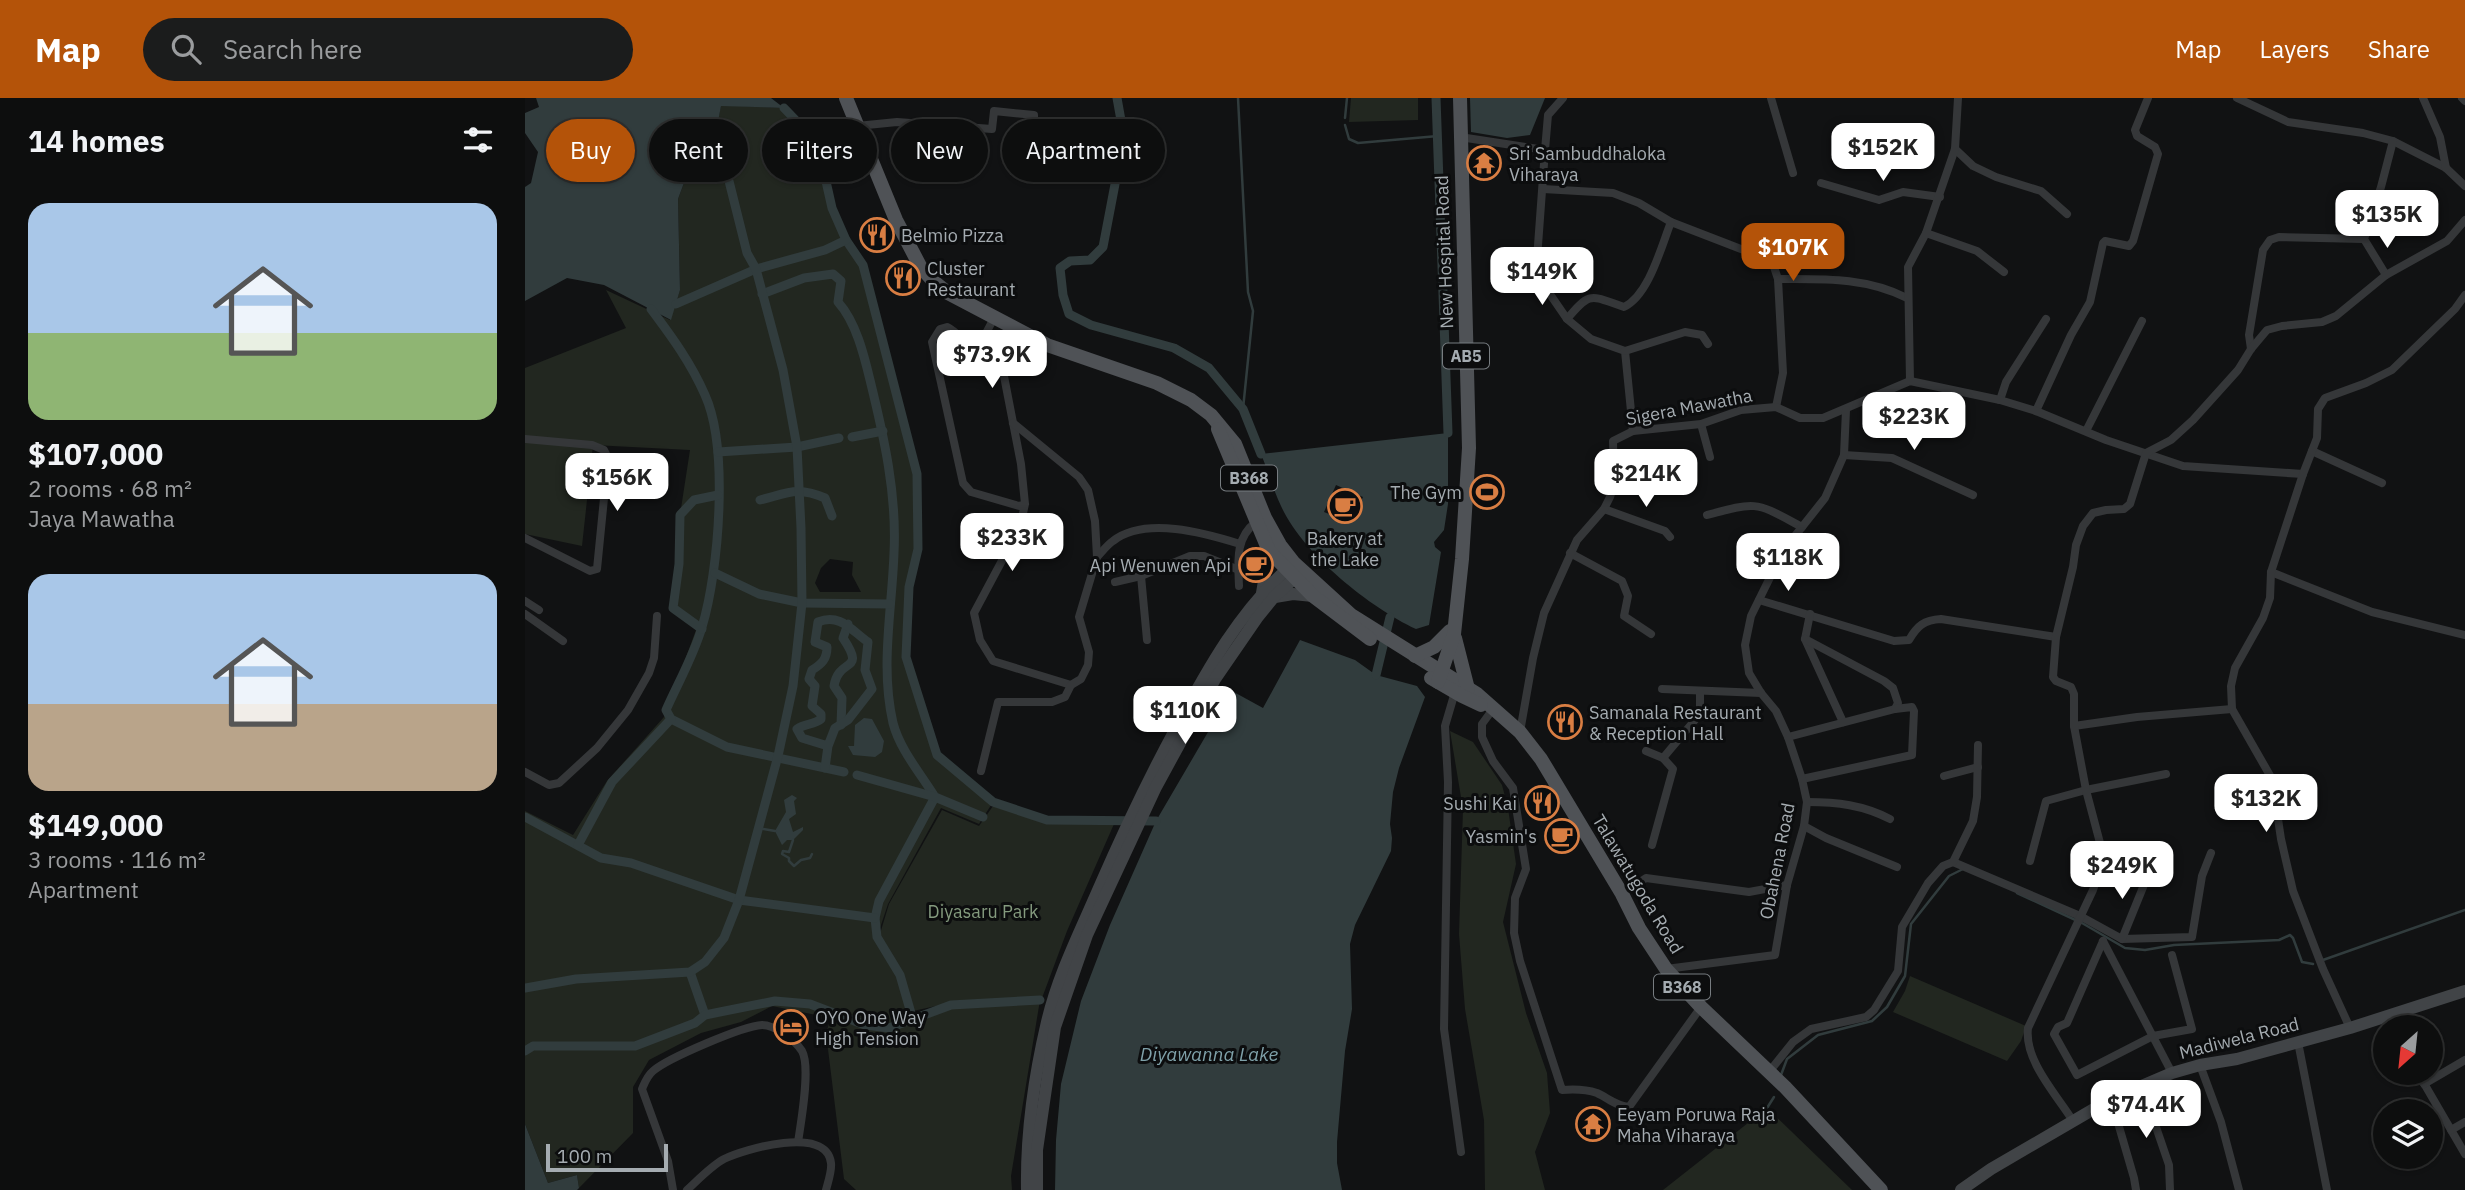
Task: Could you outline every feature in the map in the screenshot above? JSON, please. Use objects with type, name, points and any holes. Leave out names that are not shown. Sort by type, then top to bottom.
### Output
[{"type":"main road","name":"Talawatugoda Road","points":[[846,98],[854,119]]},
{"type":"main road","name":"New Hospital Road","points":[[1436,675],[1457,614],[1468,448],[1460,98]]},
{"type":"main road","name":"Talawatugoda Road","points":[[877,174],[896,220],[920,266],[948,293],[1047,345],[1157,383],[1191,400],[1225,429],[1235,444],[1265,518],[1294,570],[1313,596],[1395,650],[1493,709],[1520,732],[1541,760],[1622,894],[1639,928],[1666,969],[1881,1190]]},
{"type":"main road","name":"Talawatugoda Road","points":[[1211,415],[1269,551],[1358,626]]},
{"type":"main road","points":[[1268,595],[1269,551]]},
{"type":"main road","points":[[1027,1190],[1027,1147],[1037,1071],[1048,1020],[1063,971],[1140,810],[1215,679],[1268,595],[1294,570]]},
{"type":"main road","points":[[1268,595],[1313,596]]},
{"type":"main road","points":[[1452,632],[1461,690]]},
{"type":"main road","name":"AB5","points":[[1415,656],[1434,647],[1452,632]]},
{"type":"main road","name":"Talawatugoda Road","points":[[1395,650],[1415,656],[1436,675]]},
{"type":"main road","points":[[1038,1190],[1037,1150],[1055,1027],[1087,936],[1127,836]]},
{"type":"main road","name":"Madiwela Road","points":[[2403,1015],[2465,991]]},
{"type":"main road","name":"Madiwela Road","points":[[1961,1190],[2111,1099],[2172,1073],[2373,1024]]},
{"type":"street","points":[[1563,98],[1548,115],[1537,259],[1543,284],[1567,319],[1591,339],[1625,351],[1685,332],[1702,335],[1708,344]]},
{"type":"street","points":[[1771,98],[1793,173]]},
{"type":"street","points":[[1958,98],[1955,149],[1926,233],[1908,267],[1910,381],[2000,400],[2036,411],[2183,466],[2303,474]]},
{"type":"street","points":[[2036,411],[2071,335],[2090,302],[2103,243],[2105,241],[2129,246],[2133,242],[2158,154],[2155,147],[2137,136],[2135,130],[2148,98]]},
{"type":"street","points":[[2237,98],[2288,122],[2364,132],[2393,141],[2446,168],[2464,182]]},
{"type":"street","points":[[2423,98],[2440,137],[2446,168]]},
{"type":"street","points":[[877,124],[907,122],[992,129],[994,111],[1034,115],[1034,119]]},
{"type":"street","points":[[1460,137],[1545,150]]},
{"type":"street","points":[[2386,275],[2364,239],[2393,141]]},
{"type":"street","points":[[1955,149],[1973,166],[1996,177],[2041,191],[2067,214]]},
{"type":"street","points":[[1821,183],[1879,200],[1903,192],[1940,197]]},
{"type":"street","points":[[1543,189],[1613,192],[1639,203],[1671,222],[1772,261],[1778,279],[1783,373],[1776,407]]},
{"type":"street","points":[[2073,1121],[2040,1070],[2026,1042],[2028,1028],[2093,891],[2104,858],[2085,790],[2074,726],[2074,694],[2070,687],[2053,677],[2056,637],[2076,545],[2083,526],[2093,513],[2124,509],[2130,504],[2146,453],[2171,440],[2193,420],[2238,370],[2267,330],[2322,322],[2336,316],[2386,275],[2447,241],[2465,220]]},
{"type":"street","points":[[1567,319],[1582,301],[1592,297],[1625,307],[1633,303],[1642,293],[1671,222]]},
{"type":"street","points":[[1926,233],[1977,251],[2004,272]]},
{"type":"street","points":[[2251,349],[2249,335],[2263,250],[2270,240],[2279,237],[2364,239]]},
{"type":"street","points":[[1778,279],[1842,279],[1869,283],[1907,298]]},
{"type":"street","points":[[2350,1028],[2316,953],[2293,891],[2281,839],[2272,779],[2232,709],[2231,686],[2235,668],[2263,618],[2270,598],[2271,572],[2317,438],[2318,409],[2325,398],[2367,383],[2392,370],[2455,309],[2465,295]]},
{"type":"street","points":[[976,352],[994,318]]},
{"type":"street","points":[[2000,400],[2006,382],[2046,319]]},
{"type":"street","points":[[2086,431],[2142,321]]},
{"type":"street","points":[[1025,504],[1019,506],[971,492],[963,483],[932,342],[940,329],[947,327],[953,330],[976,352],[999,365],[1003,371],[1021,464],[1025,504],[1020,527],[974,613],[974,623],[980,640],[993,661],[1071,685]]},
{"type":"street","points":[[1625,351],[1633,431]]},
{"type":"street","name":"Sigera Mawatha","points":[[1520,732],[1544,613],[1577,540],[1604,509],[1614,484],[1613,441],[1633,431],[1701,424],[1741,410],[1776,407],[1800,418],[1823,418],[1910,381]]},
{"type":"street","name":"Obahena Road","points":[[1666,969],[1775,955],[1787,885],[1804,826],[1807,802],[1788,737],[1776,711],[1749,673],[1745,645],[1751,616],[1783,551],[1825,498],[1844,456],[1846,410]]},
{"type":"street","points":[[981,771],[997,702],[1052,702],[1066,697],[1071,685],[1081,679],[1088,664],[1089,652],[1079,617],[1097,557],[1095,522],[1088,490],[1079,477],[1013,423]]},
{"type":"street","points":[[1701,424],[1710,457]]},
{"type":"street","points":[[525,439],[593,445],[604,450],[608,458],[597,569],[590,571],[525,538]]},
{"type":"street","points":[[2312,451],[2382,483]]},
{"type":"street","points":[[1844,456],[1892,458],[1973,495]]},
{"type":"street","points":[[1707,515],[1747,504],[1763,506],[1802,527]]},
{"type":"street","points":[[1604,509],[1665,531],[1670,537]]},
{"type":"street","points":[[1239,586],[1240,544],[1244,531],[1256,522]]},
{"type":"street","points":[[1097,557],[1113,540],[1135,530],[1182,529],[1240,544]]},
{"type":"street","points":[[1570,553],[1622,581],[1628,596],[1624,616],[1651,634]]},
{"type":"street","points":[[1115,582],[1141,576],[1190,556],[1204,556],[1238,570]]},
{"type":"street","points":[[2271,572],[2372,612],[2465,635]]},
{"type":"street","points":[[1141,576],[1147,640]]},
{"type":"street","points":[[1759,600],[1894,641],[1909,640],[1926,620],[1941,619],[2056,637]]},
{"type":"street","points":[[525,601],[538,610]]},
{"type":"street","points":[[525,614],[563,641]]},
{"type":"street","points":[[1810,614],[1805,639],[1843,722]]},
{"type":"street","points":[[525,772],[549,785],[559,783],[597,748],[628,710],[649,673],[654,658],[657,616]]},
{"type":"street","points":[[1805,639],[1884,681],[1893,688],[1898,703],[1895,709]]},
{"type":"street","points":[[1461,690],[1445,726],[1448,795],[1444,1029],[1461,1152]]},
{"type":"street","points":[[1662,690],[1761,693]]},
{"type":"street","points":[[1663,758],[1700,714],[1700,691]]},
{"type":"street","points":[[1788,737],[1895,709],[1912,707],[1914,711],[1912,755],[1802,779]]},
{"type":"street","points":[[1493,709],[1482,724],[1482,737],[1493,761],[1513,788],[1526,869],[1515,898],[1514,933],[1520,961],[1562,1090],[1576,1088],[1596,1093],[1619,1106],[1629,1107],[1701,1007]]},
{"type":"street","points":[[2074,726],[2137,717],[2232,709]]},
{"type":"street","points":[[1769,1072],[1793,1042],[1811,1029],[1866,1017],[1874,1010],[1898,971],[1902,927],[1929,883],[1943,866],[1953,862],[1973,821],[1977,797],[1978,745]]},
{"type":"street","points":[[1646,751],[1663,758],[1673,769],[1652,845]]},
{"type":"street","points":[[1944,776],[1978,768]]},
{"type":"street","points":[[2030,862],[2046,801],[2085,790],[2166,774]]},
{"type":"street","points":[[1807,802],[1836,803],[1871,809],[1890,820]]},
{"type":"street","points":[[1804,826],[1826,838],[1897,867]]},
{"type":"street","points":[[1953,862],[2122,939],[2192,937],[2203,876],[2211,853]]},
{"type":"street","points":[[2122,939],[2148,875]]},
{"type":"street","points":[[1622,894],[1646,878],[1749,892],[1787,885]]},
{"type":"street","points":[[2172,955],[2192,1029],[2153,1036],[2077,1075],[2054,1034],[2058,1027],[2067,1023],[2103,941],[2134,1001],[2153,1036],[2172,1073]]},
{"type":"street","points":[[673,1190],[668,1161],[642,1089],[654,1070],[698,1046],[761,1025],[773,1027],[794,1043],[805,1061],[798,1142]]},
{"type":"street","points":[[2298,1042],[2327,1190]]},
{"type":"street","points":[[2443,1073],[2465,1060]]},
{"type":"street","points":[[2200,1065],[2221,1122],[2239,1190]]},
{"type":"street","points":[[2425,1085],[2465,1154]]},
{"type":"street","points":[[2143,1086],[2169,1165],[2170,1190]]},
{"type":"street","points":[[2111,1099],[2136,1190]]},
{"type":"street","points":[[2451,1130],[2465,1122]]},
{"type":"street","points":[[687,1190],[723,1160],[764,1145],[798,1142],[826,1152],[831,1163],[826,1190]]},
{"type":"green space","points":[[1351,98],[1418,98],[1418,120],[1349,122]]},
{"type":"green space","points":[[721,105],[784,108],[795,119],[762,119],[762,182],[826,182],[832,208],[845,240],[863,265],[917,474],[918,549],[909,587],[906,657],[937,754],[993,802],[979,824],[941,808],[888,904],[877,937],[900,975],[912,1013],[951,1005],[1040,1000],[1011,1176],[1012,1190],[856,1190],[844,1179],[826,1033],[831,1018],[772,1006],[741,1022],[701,1033],[649,1060],[633,1087],[633,1133],[579,1188],[577,1175],[548,1183],[525,1124],[525,811],[573,835],[607,781],[664,717],[696,630],[673,608],[679,564],[680,515],[690,450],[593,445],[582,546],[525,534],[525,368],[626,328],[606,290],[670,320],[680,290],[678,199],[684,182],[748,182],[748,119],[718,119]],"holes":[[[830,559],[853,562],[852,575],[861,592],[820,592],[815,583],[821,568]]]},
{"type":"green space","points":[[1450,731],[1473,742],[1502,785],[1508,808],[1516,864],[1503,922],[1526,1013],[1547,1073],[1550,1113],[1535,1152],[1545,1190],[1485,1190],[1484,1120],[1465,1009],[1459,934],[1463,809]]},
{"type":"green space","name":"Diyasaru Park","points":[[993,806],[1047,823],[1114,824],[1067,931],[1042,998],[950,1003],[913,1011],[902,974],[879,937],[889,904],[942,810],[979,826]]},
{"type":"green space","points":[[1910,976],[2026,1026],[2021,1041],[2007,1061],[1893,1012]]},
{"type":"green space","points":[[1767,1108],[1852,1190],[1663,1190]]},
{"type":"water","points":[[536,98],[771,98],[784,108],[721,106],[718,119],[649,119],[649,182],[684,182],[678,199],[680,290],[671,320],[604,285],[567,278],[525,301],[525,187],[531,183],[538,152],[525,133],[525,113],[539,107]]},
{"type":"water","points":[[1470,98],[1545,98],[1530,135],[1507,138],[1471,132]]},
{"type":"water","points":[[1448,433],[1448,504],[1444,530],[1434,542],[1441,552],[1429,625],[1416,629],[1378,607],[1321,560],[1291,524],[1278,500],[1261,454]],"holes":[[[1336,485],[1363,497],[1351,523],[1324,512]]]},
{"type":"water","name":"Diyawanna Lake","points":[[1300,640],[1355,660],[1376,675],[1417,686],[1425,697],[1393,792],[1391,851],[1355,925],[1350,944],[1352,1009],[1345,1051],[1337,1142],[1337,1163],[1342,1190],[1055,1190],[1061,1084],[1081,1001],[1110,925],[1156,821],[1232,691],[1263,708]]},
{"type":"water","points":[[864,718],[872,719],[884,741],[882,752],[875,757],[853,755],[848,746],[854,746],[855,725]]},
{"type":"water","points":[[792,795],[797,798],[794,801],[796,814],[789,819],[793,832],[803,827],[803,830],[793,840],[787,840],[782,845],[775,831],[786,812],[784,800]]},
{"type":"water","points":[[525,1124],[548,1183],[577,1175],[577,1190],[525,1190]]},
{"type":"waterway","points":[[1117,98],[1124,137],[1103,247],[1090,260],[1070,261],[1060,268],[1063,295],[1069,314],[1091,325],[1174,348],[1209,368],[1243,409],[1261,454]]},
{"type":"waterway","points":[[1238,98],[1248,292],[1253,311],[1243,409]]},
{"type":"waterway","points":[[1345,118],[1347,98]]},
{"type":"waterway","points":[[1436,98],[1448,433]]},
{"type":"waterway","points":[[676,304],[756,269],[825,250],[846,240],[832,208],[821,159],[809,134],[784,108]]},
{"type":"waterway","points":[[1345,125],[1349,139],[1358,143],[1438,136]]},
{"type":"waterway","points":[[525,988],[576,979],[690,972],[705,962],[724,938],[739,900],[778,756],[793,686],[802,603],[797,447],[783,370],[756,269],[747,253],[729,182]]},
{"type":"waterway","points":[[846,240],[863,265],[917,474],[918,549],[909,587],[906,657],[937,755],[993,802],[1047,820],[1156,821]]},
{"type":"waterway","points":[[762,294],[804,278],[833,274],[841,281],[838,302],[859,339],[880,423],[891,487],[894,531],[887,660],[889,702],[896,733],[911,762],[935,797],[879,901],[875,918],[877,937],[900,975],[913,1020]]},
{"type":"waterway","points":[[651,309],[674,340],[705,395],[717,446],[719,477],[717,543],[708,603],[695,648],[666,710],[671,719],[727,747],[844,772]]},
{"type":"waterway","points":[[852,437],[883,431]]},
{"type":"waterway","points":[[718,452],[797,447],[839,438]]},
{"type":"waterway","points":[[760,500],[792,492],[807,492],[825,498],[832,516]]},
{"type":"waterway","points":[[702,629],[673,608],[679,564],[680,515],[694,500],[718,495]]},
{"type":"waterway","points":[[715,573],[759,594],[802,603],[890,604]]},
{"type":"waterway","points":[[1376,675],[1390,617]]},
{"type":"waterway","points":[[825,768],[828,746],[835,728],[848,720],[872,689],[865,670],[868,642],[845,624],[833,620],[818,622],[815,642],[827,647],[827,651],[823,661],[812,670],[809,679],[815,686],[812,706],[821,714],[821,719],[797,729],[802,738],[828,746]]},
{"type":"waterway","points":[[841,725],[842,698],[834,686],[841,671],[852,661],[850,649],[843,638],[848,624]]},
{"type":"waterway","points":[[578,845],[612,782],[671,719]]},
{"type":"waterway","points":[[857,775],[935,797],[983,817]]},
{"type":"waterway","points":[[525,817],[601,858],[631,863],[739,900],[875,918]]},
{"type":"waterway","points":[[758,828],[775,831]]},
{"type":"waterway","points":[[793,840],[789,852],[783,851],[782,854],[789,858],[794,866],[801,860],[810,858],[812,854]]},
{"type":"waterway","points":[[1781,1075],[1787,1059],[1818,1035],[1872,1021],[1887,1007],[1905,976],[1911,924],[1949,876],[1963,869]]},
{"type":"waterway","points":[[2017,893],[2082,923],[2125,948],[2145,950],[2174,945],[2279,940],[2290,935],[2302,962],[2313,964]]},
{"type":"waterway","points":[[2323,960],[2465,910]]},
{"type":"waterway","points":[[690,972],[705,1015]]},
{"type":"waterway","points":[[525,1051],[533,1046],[635,1046],[695,1023],[705,1015],[775,1001],[810,1004],[865,1025],[889,1028],[951,1005],[1040,1000]]},
{"type":"waterway","points":[[1767,1108],[1774,1097]]},
{"type":"place","name":"Sri Sambuddhaloka Viharaya","points":[[1484,163]]},
{"type":"place","name":"Belmio Pizza","points":[[877,235]]},
{"type":"place","name":"Cluster Restaurant","points":[[903,278]]},
{"type":"place","name":"The Gym","points":[[1487,492]]},
{"type":"place","name":"Bakery at the Lake","points":[[1345,506]]},
{"type":"place","name":"Api Wenuwen Api","points":[[1256,565]]},
{"type":"place","name":"Samanala Restaurant & Reception Hall","points":[[1565,722]]},
{"type":"place","name":"Sushi Kai","points":[[1542,803]]},
{"type":"place","name":"Yasmin's","points":[[1562,836]]},
{"type":"place","name":"OYO One Way High Tension","points":[[791,1027]]},
{"type":"place","name":"Eeyam Poruwa Raja Maha Viharaya","points":[[1593,1124]]}]
